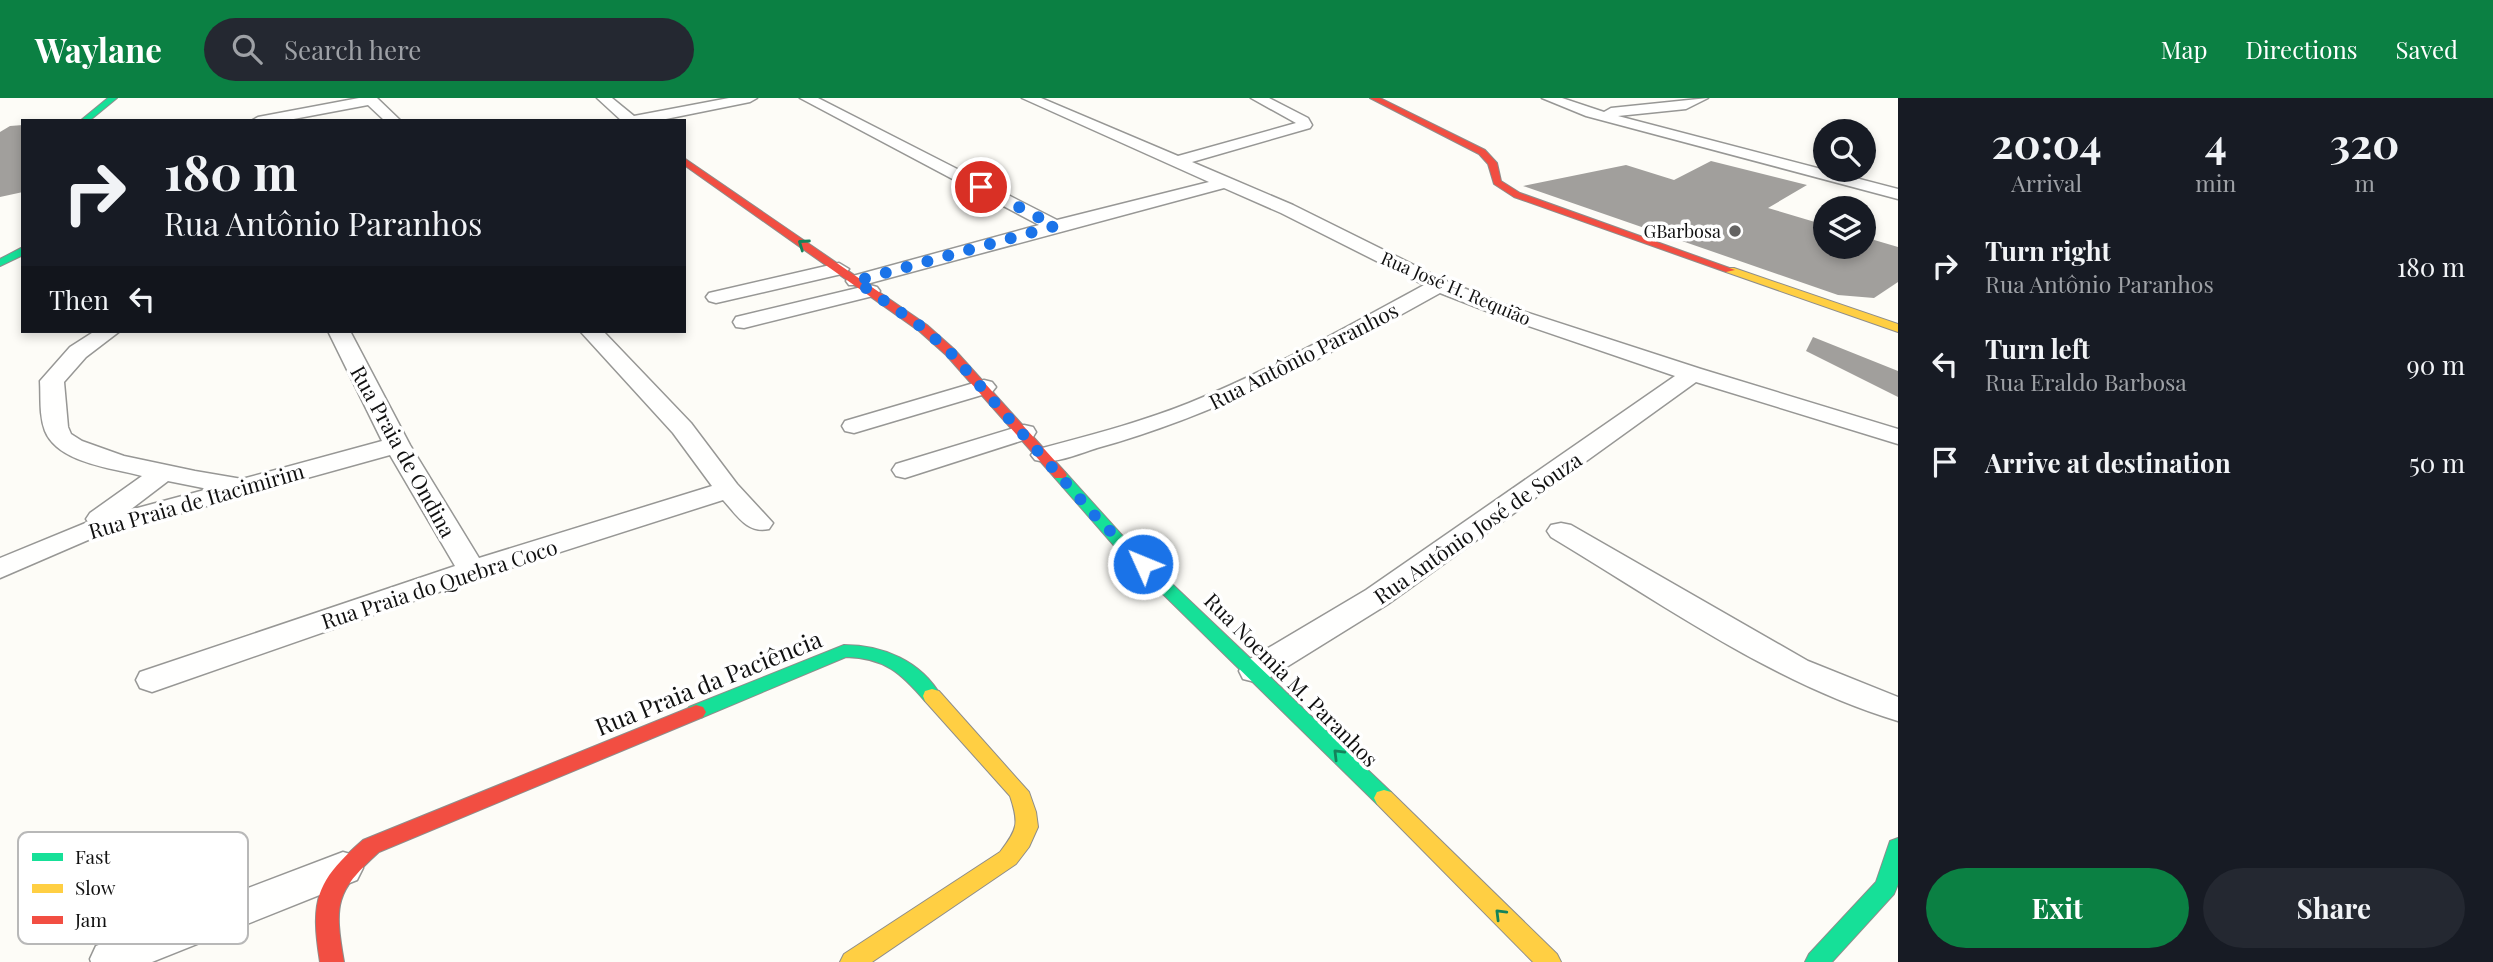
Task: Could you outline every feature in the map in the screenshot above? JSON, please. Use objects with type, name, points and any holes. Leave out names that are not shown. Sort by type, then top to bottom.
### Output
[{"type":"street","points":[[87,119],[113,98]]},
{"type":"street","points":[[604,98],[630,119]]},
{"type":"street","points":[[642,119],[750,98]]},
{"type":"street","points":[[807,98],[1055,226]]},
{"type":"street","name":"Rua José H. Requião","points":[[1029,98],[1228,182],[1439,285],[1509,313],[1693,374],[1898,437]]},
{"type":"street","points":[[1178,161],[1305,125],[1303,121],[1258,98]]},
{"type":"street","points":[[1374,98],[1482,152],[1492,163],[1497,182],[1517,195],[1898,328]]},
{"type":"street","points":[[1549,98],[1591,113],[1898,194]]},
{"type":"street","points":[[1591,113],[1677,106],[1695,103],[1700,98]]},
{"type":"street","points":[[268,119],[370,99],[392,119]]},
{"type":"street","name":"Rua Noemia M. Paranhos","points":[[686,162],[923,328],[984,387],[1123,546],[1255,671],[1549,962]]},
{"type":"street","points":[[744,322],[855,281],[1228,182]]},
{"type":"street","points":[[0,263],[21,251]]},
{"type":"street","points":[[716,297],[855,281]]},
{"type":"street","name":"Rua Antônio Paranhos","points":[[1044,455],[1141,428],[1245,388],[1340,341],[1439,285]]},
{"type":"street","points":[[1831,304],[1877,304]]},
{"type":"street","points":[[1831,304],[1898,317]]},
{"type":"street","points":[[106,333],[78,352],[52,381],[56,426],[60,437],[69,444],[163,473],[243,486]]},
{"type":"street","name":"Rua Praia de Ondina","points":[[339,333],[397,445],[472,570]]},
{"type":"street","points":[[593,333],[682,428],[728,490],[759,523]]},
{"type":"street","name":"Rua Antônio José de Souza","points":[[1255,671],[1377,597],[1693,374]]},
{"type":"street","points":[[854,426],[984,387]]},
{"type":"street","points":[[905,470],[1024,432]]},
{"type":"street","name":"Rua Praia de Itacimirim","points":[[0,569],[85,531],[397,445]]},
{"type":"street","points":[[85,531],[163,473]]},
{"type":"street","name":"Rua Praia do Quebra Coco","points":[[152,680],[472,570],[728,490]]},
{"type":"street","points":[[1561,531],[1796,669],[1866,699],[1898,709]]},
{"type":"street","name":"Rua Praia da Paciência","points":[[332,962],[323,914],[330,890],[345,867],[371,846],[844,651],[869,649],[886,654],[906,667],[1019,792],[1029,817],[1024,839],[1008,858],[852,962]]},
{"type":"street","points":[[1817,962],[1892,890],[1898,847]]},
{"type":"street","points":[[248,905],[345,867]]},
{"type":"street","points":[[111,959],[149,944]]},
{"type":"building","points":[[21,125],[21,192],[0,197],[0,132],[10,126]]},
{"type":"building","name":"GBarbosa","points":[[1711,161],[1807,185],[1768,208],[1813,221],[1813,259],[1876,259],[1876,241],[1898,247],[1898,282],[1874,298],[1838,295],[1523,186],[1626,165],[1674,180]]},
{"type":"building","points":[[1813,337],[1898,371],[1898,397],[1806,351]]},
{"type":"traffic: fast","points":[[87,119],[113,98]]},
{"type":"traffic: fast","points":[[0,263],[21,251]]},
{"type":"traffic: fast","points":[[1060,475],[1123,546],[1384,798]]},
{"type":"traffic: fast","points":[[696,712],[844,651],[884,656],[904,668],[932,696]]},
{"type":"traffic: fast","points":[[1817,962],[1886,887],[1898,847]]},
{"type":"traffic: slow","points":[[1730,270],[1898,328]]},
{"type":"traffic: slow","points":[[852,962],[1008,858],[1021,841],[1027,827],[1026,812],[1019,792],[932,696]]},
{"type":"traffic: slow","points":[[1384,798],[1549,962]]},
{"type":"traffic: jam","points":[[1374,98],[1482,152],[1492,163],[1497,182],[1517,195],[1730,270]]},
{"type":"traffic: jam","points":[[686,162],[923,328],[950,352],[1060,475]]},
{"type":"traffic: jam","points":[[332,962],[327,924],[329,896],[343,873],[371,846],[696,712]]},
{"type":"place","name":"GBarbosa","points":[[1735,231]]},
{"type":"route","points":[[981,187],[1055,226],[856,281],[923,328],[950,352],[1024,432],[1097,518],[1143,564]]}]
